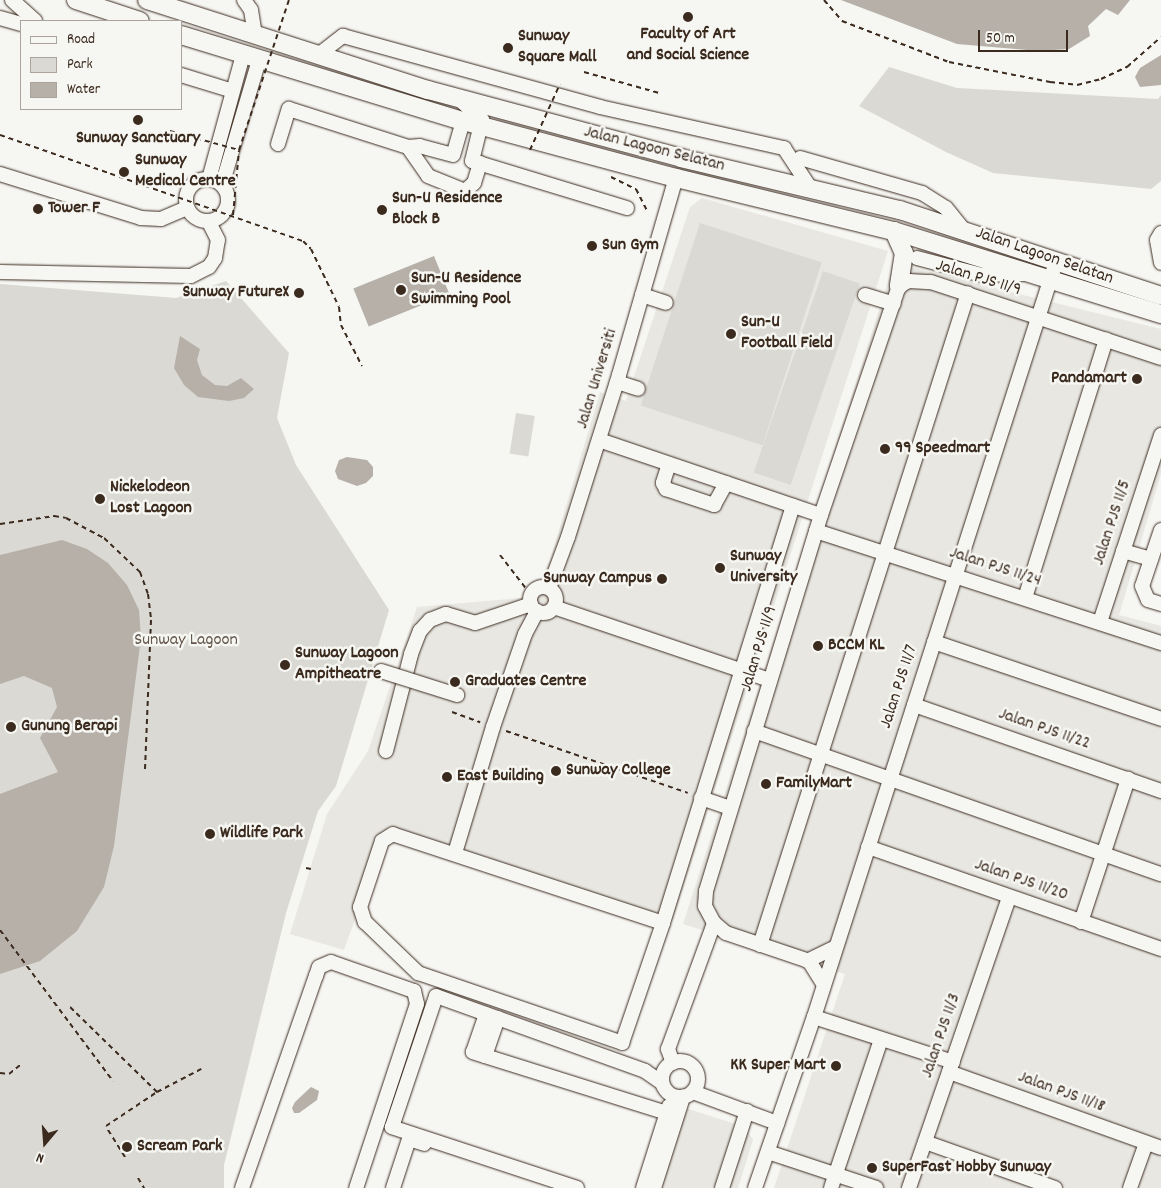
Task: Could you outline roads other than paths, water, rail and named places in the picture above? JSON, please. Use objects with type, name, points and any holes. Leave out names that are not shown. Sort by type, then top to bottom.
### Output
[{"type":"main road","points":[[76,0],[137,20]]},
{"type":"main road","name":"Jalan Lagoon Selatan","points":[[147,0],[317,56],[459,99],[681,158],[809,186],[963,229],[1048,271],[1161,314]]},
{"type":"main road","name":"Jalan Lagoon Selatan","points":[[182,35],[251,58],[676,178],[1048,271],[1161,296]]},
{"type":"main road","points":[[676,178],[681,158]]},
{"type":"main road","points":[[894,231],[904,253],[899,286]]},
{"type":"street","points":[[12,0],[35,20]]},
{"type":"street","points":[[244,0],[251,10],[255,36]]},
{"type":"street","points":[[0,18],[20,24]]},
{"type":"street","points":[[317,56],[343,36],[545,93],[784,148],[809,186]]},
{"type":"street","points":[[187,208],[196,218],[209,222],[222,216],[229,204],[215,182],[233,91],[251,58]]},
{"type":"street","points":[[215,182],[251,58]]},
{"type":"street","points":[[182,74],[233,91]]},
{"type":"street","points":[[408,147],[428,176],[464,191],[474,183],[476,162],[473,120],[459,99]]},
{"type":"street","points":[[278,144],[289,109],[408,147],[420,146],[453,155],[457,140],[473,120],[498,109]]},
{"type":"street","points":[[800,158],[922,193],[946,208],[963,229]]},
{"type":"street","points":[[476,162],[627,208]]},
{"type":"street","points":[[0,174],[141,218],[161,219],[187,208]]},
{"type":"street","name":"Jalan Universiti","points":[[549,588],[617,382],[676,178]]},
{"type":"street","points":[[187,208],[190,187],[215,182]]},
{"type":"street","points":[[0,272],[191,276],[209,267],[215,258],[218,240],[209,222]]},
{"type":"street","points":[[1161,233],[1157,240],[1161,263]]},
{"type":"street","points":[[917,258],[982,275],[1048,271]]},
{"type":"street","name":"Jalan PJS 11/7","points":[[755,1188],[814,1017],[956,575],[1038,318],[1048,271]]},
{"type":"street","name":"Jalan PJS 11/9","points":[[714,923],[705,906],[706,891],[730,808],[821,515],[899,286],[909,282],[931,282],[1038,318]]},
{"type":"street","points":[[760,945],[883,552],[968,293]]},
{"type":"street","points":[[642,295],[666,302]]},
{"type":"street","points":[[866,295],[894,304]]},
{"type":"street","points":[[1038,318],[1161,358]]},
{"type":"street","points":[[1025,598],[1106,339]]},
{"type":"street","points":[[617,382],[638,389]]},
{"type":"street","name":"Jalan PJS 11/5","points":[[1100,622],[1161,435]]},
{"type":"street","points":[[599,440],[821,515]]},
{"type":"street","points":[[669,464],[663,486],[674,492],[714,505],[726,483]]},
{"type":"street","points":[[664,923],[393,834],[387,836],[382,841],[360,907],[362,916],[418,973],[622,1043],[664,923],[701,798],[793,506]]},
{"type":"street","points":[[1161,530],[1142,586],[1143,594],[1148,600],[1161,604]]},
{"type":"street","name":"Jalan PJS 11/24","points":[[816,531],[1161,643]]},
{"type":"street","points":[[1123,550],[1151,560]]},
{"type":"street","points":[[455,853],[525,634],[532,602],[531,596],[536,590],[549,588],[556,596],[554,607],[548,612],[532,602]]},
{"type":"street","points":[[386,751],[411,654],[420,632],[430,620],[446,614],[475,623],[532,602]]},
{"type":"street","points":[[554,607],[770,680]]},
{"type":"street","points":[[934,642],[1161,719]]},
{"type":"street","points":[[381,671],[458,695]]},
{"type":"street","name":"Jalan PJS 11/22","points":[[914,705],[1161,791]]},
{"type":"street","points":[[754,731],[1161,874]]},
{"type":"street","points":[[1081,922],[1128,779]]},
{"type":"street","points":[[701,798],[730,808]]},
{"type":"street","name":"Jalan PJS 11/20","points":[[868,848],[1161,949]]},
{"type":"street","name":"Jalan PJS 11/3","points":[[910,1188],[1009,897]]},
{"type":"street","points":[[777,1123],[747,1112],[683,1095],[666,1072],[668,1049],[714,923],[726,932],[807,960],[820,975],[824,985]]},
{"type":"street","points":[[807,960],[836,947]]},
{"type":"street","points":[[242,1188],[319,967],[331,962],[414,991],[417,1004],[356,1188]]},
{"type":"street","points":[[577,1188],[392,1127],[436,996],[645,1071],[666,1072],[685,1062],[695,1069],[698,1081],[667,1113],[643,1188]]},
{"type":"street","points":[[492,1016],[473,1052],[667,1113]]},
{"type":"street","name":"Jalan PJS 11/18","points":[[814,1017],[881,1039],[1161,1148]]},
{"type":"street","points":[[833,1181],[881,1039]]},
{"type":"street","points":[[654,1188],[683,1095]]},
{"type":"street","points":[[722,1188],[747,1112]]},
{"type":"street","points":[[394,1188],[409,1139],[557,1188]]},
{"type":"street","points":[[925,1142],[1055,1188]]},
{"type":"street","points":[[1130,1188],[1146,1143]]},
{"type":"street","points":[[768,1152],[833,1181],[876,1188]]},
{"type":"water","points":[[841,0],[1130,0],[1118,15],[1106,9],[1088,26],[1090,36],[1069,49],[1038,51],[957,44]]},
{"type":"water","points":[[1161,55],[1161,85],[1140,87],[1135,77],[1140,68]]},
{"type":"water","name":"Sun-U Residence Swimming Pool","points":[[434,256],[449,294],[369,327],[353,289]]},
{"type":"water","points":[[180,336],[200,349],[197,360],[202,375],[215,385],[227,386],[241,378],[254,389],[244,398],[229,401],[198,397],[184,385],[174,368]]},
{"type":"water","points":[[347,457],[367,460],[373,467],[373,476],[366,483],[357,486],[338,479],[335,471],[339,460]]},
{"type":"water","points":[[62,540],[87,549],[108,563],[127,585],[139,610],[141,638],[114,846],[104,887],[77,931],[40,961],[0,974],[0,794],[58,772],[40,738],[57,707],[52,688],[24,676],[0,684],[0,555]]},
{"type":"water","points":[[311,1087],[319,1091],[317,1100],[299,1113],[294,1113],[292,1108],[295,1102]]},
{"type":"place","name":"Faculty of Art and Social Science","points":[[688,17]]},
{"type":"place","name":"Sunway Square Mall","points":[[508,48]]},
{"type":"place","name":"Sunway Sanctuary","points":[[138,120]]},
{"type":"place","name":"Sunway Medical Centre","points":[[124,172]]},
{"type":"place","name":"Tower F","points":[[38,209]]},
{"type":"place","name":"Sun-U Residence Block B","points":[[382,210]]},
{"type":"place","name":"Sun Gym","points":[[592,246]]},
{"type":"place","name":"Sun-U Residence Swimming Pool","points":[[401,290]]},
{"type":"place","name":"Sunway FutureX","points":[[299,293]]},
{"type":"place","name":"Sun-U Football Field","points":[[731,334]]},
{"type":"place","name":"Pandamart","points":[[1137,379]]},
{"type":"place","name":"99 Speedmart","points":[[885,449]]},
{"type":"place","name":"Nickelodeon Lost Lagoon","points":[[100,499]]},
{"type":"place","name":"Sunway University","points":[[720,568]]},
{"type":"place","name":"Sunway Campus","points":[[662,579]]},
{"type":"place","name":"BCCM KL","points":[[818,646]]},
{"type":"place","name":"Sunway Lagoon Ampitheatre","points":[[285,665]]},
{"type":"place","name":"Graduates Centre","points":[[455,682]]},
{"type":"place","name":"Gunung Berapi","points":[[11,727]]},
{"type":"place","name":"Sunway College","points":[[556,771]]},
{"type":"place","name":"East Building","points":[[447,777]]},
{"type":"place","name":"FamilyMart","points":[[766,784]]},
{"type":"place","name":"Wildlife Park","points":[[210,834]]},
{"type":"place","name":"KK Super Mart","points":[[836,1066]]},
{"type":"place","name":"Scream Park","points":[[127,1147]]},
{"type":"place","name":"SuperFast Hobby Sunway","points":[[872,1168]]},
{"type":"park label","name":"Sunway Lagoon","points":[[186,641]]}]
